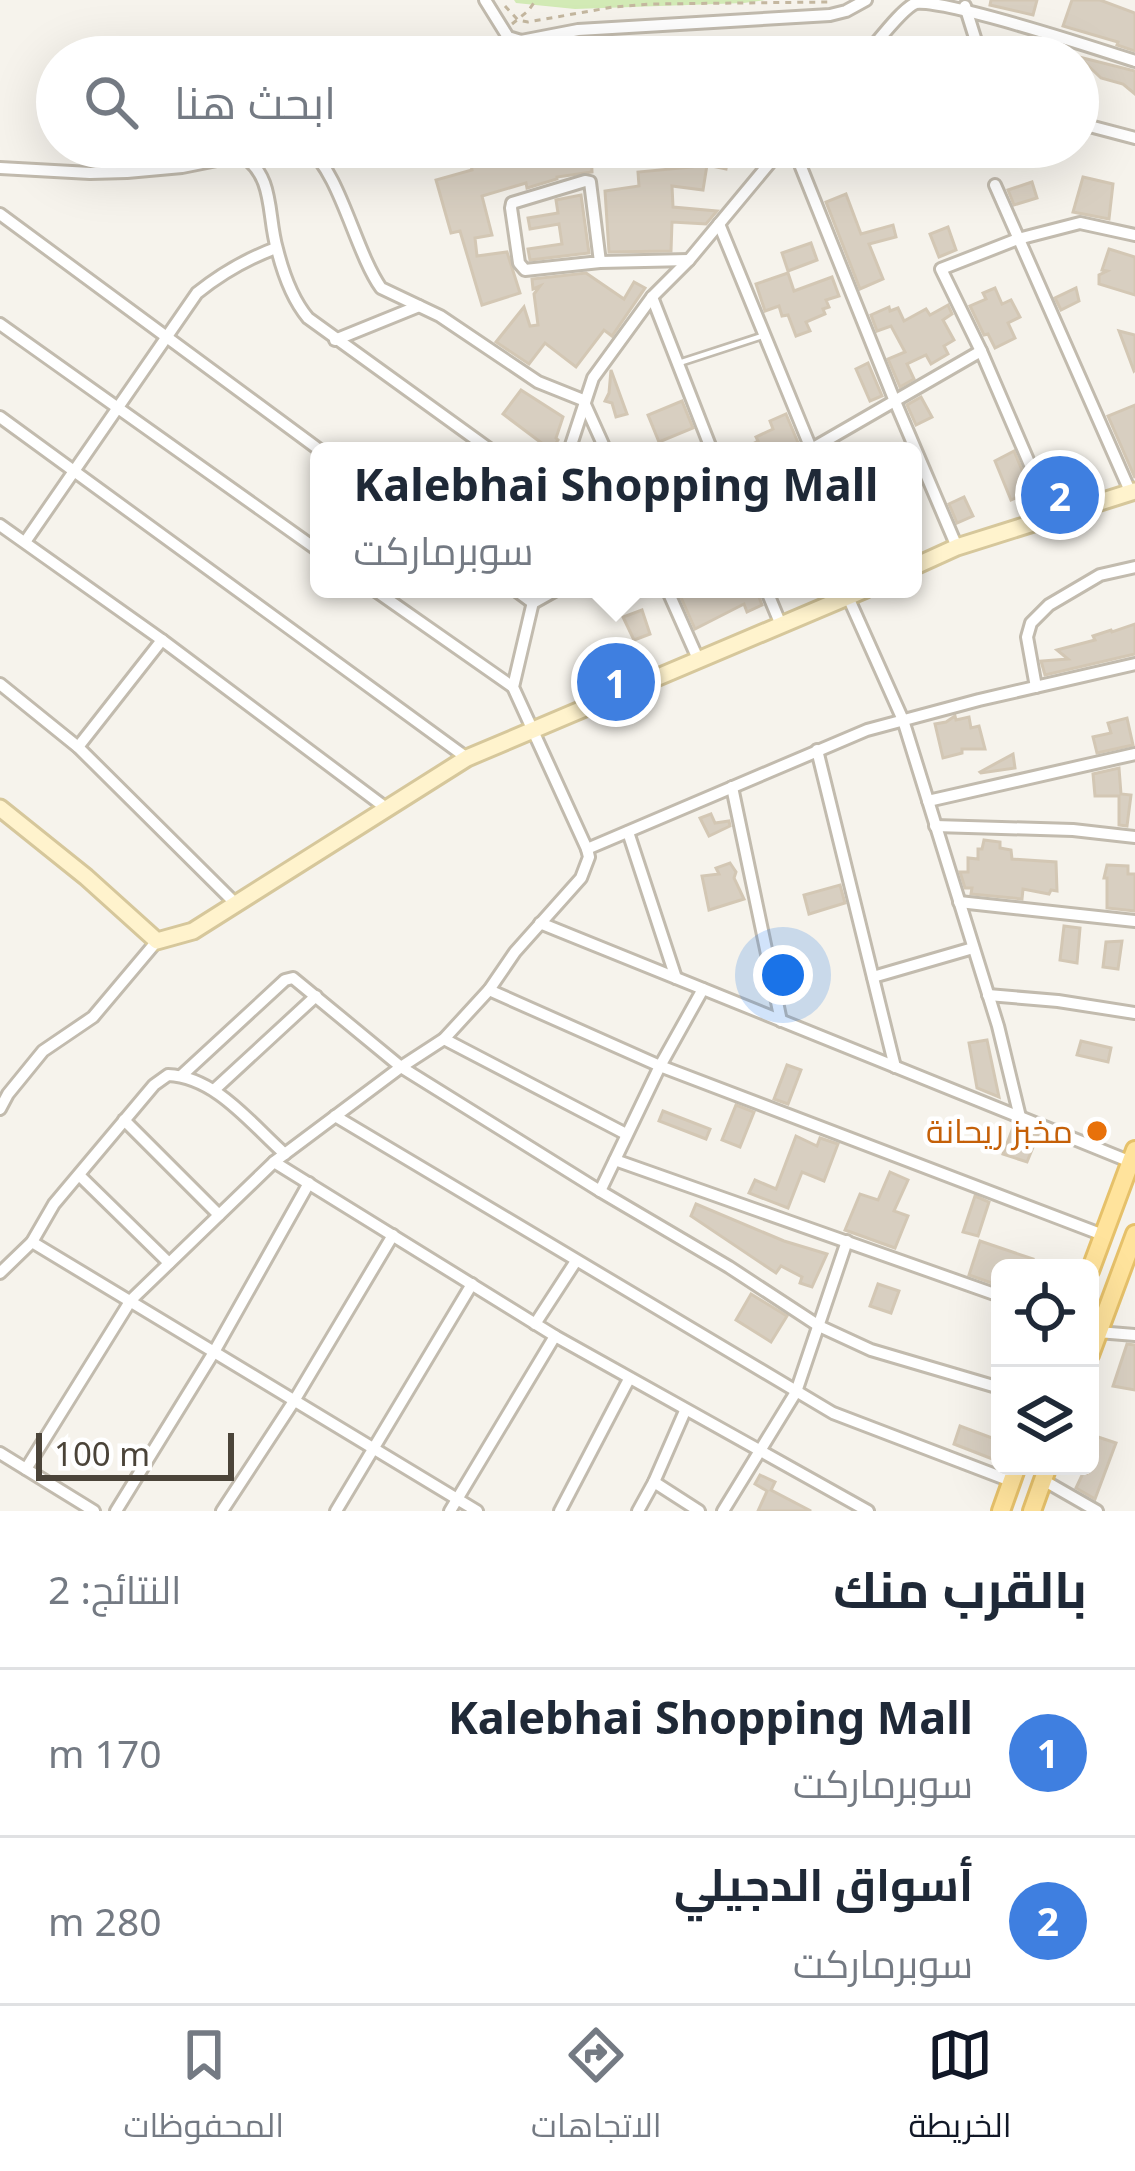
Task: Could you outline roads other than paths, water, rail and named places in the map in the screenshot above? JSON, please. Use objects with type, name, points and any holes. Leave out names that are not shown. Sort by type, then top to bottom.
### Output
[{"type":"main road","points":[[1094,1259],[1134,1154]]},
{"type":"main road","points":[[1099,1329],[1135,1234]]},
{"type":"main road","points":[[1000,1511],[1014,1475]]},
{"type":"main road","points":[[1032,1511],[1045,1475]]},
{"type":"street","points":[[484,0],[507,36]]},
{"type":"street","points":[[547,36],[578,30],[830,16],[866,0]]},
{"type":"street","points":[[882,36],[910,4],[928,0],[964,5],[1059,36]]},
{"type":"street","points":[[964,5],[974,36]]},
{"type":"street","points":[[1099,49],[1135,61]]},
{"type":"street","points":[[1099,129],[1135,139]]},
{"type":"street","points":[[0,168],[90,173],[164,168]]},
{"type":"street","points":[[258,168],[265,179],[276,248],[300,309],[335,340],[479,442]]},
{"type":"street","points":[[325,168],[376,283],[386,293],[440,316],[528,376],[584,400],[602,442]]},
{"type":"street","points":[[572,442],[592,378],[652,297],[766,168]]},
{"type":"street","points":[[801,168],[912,442]]},
{"type":"street","points":[[600,262],[590,182],[512,203],[522,268],[689,260]]},
{"type":"street","points":[[922,563],[957,547],[1132,491],[994,185]]},
{"type":"street","points":[[0,214],[310,443]]},
{"type":"street","points":[[719,224],[808,442]]},
{"type":"street","points":[[1052,517],[941,269],[1018,239],[1080,224],[1135,236]]},
{"type":"street","points":[[25,542],[197,293],[219,275],[276,248]]},
{"type":"street","points":[[652,297],[709,442]]},
{"type":"street","points":[[335,340],[418,306]]},
{"type":"street","points":[[0,324],[310,545]]},
{"type":"street","points":[[824,442],[981,351]]},
{"type":"street","points":[[0,417],[467,758]]},
{"type":"street","points":[[922,465],[957,547]]},
{"type":"street","points":[[0,525],[386,808]]},
{"type":"street","points":[[1036,687],[1027,638],[1031,623],[1049,605],[1100,575],[1135,567]]},
{"type":"street","points":[[26,1469],[131,1300],[279,1158],[444,1040],[581,878],[587,849],[513,687],[387,598]]},
{"type":"street","points":[[526,598],[533,603]]},
{"type":"street","points":[[513,687],[534,598]]},
{"type":"street","points":[[533,603],[542,598]]},
{"type":"street","points":[[671,598],[698,659]]},
{"type":"street","points":[[770,598],[781,625]]},
{"type":"street","points":[[0,1109],[43,1051],[93,1017],[157,941],[193,931],[467,758],[848,598],[903,720],[988,995],[1020,1117]]},
{"type":"street","points":[[78,747],[162,640]]},
{"type":"street","points":[[587,849],[867,730],[1135,664]]},
{"type":"street","points":[[0,685],[78,747],[235,903]]},
{"type":"street","points":[[817,750],[896,1067]]},
{"type":"street","points":[[928,801],[1135,754]]},
{"type":"street","points":[[732,787],[781,1021]]},
{"type":"street","points":[[0,808],[157,941]]},
{"type":"street","points":[[935,826],[1135,837]]},
{"type":"street","points":[[628,832],[676,978]]},
{"type":"street","points":[[959,902],[1135,921]]},
{"type":"street","points":[[540,923],[1020,1117],[1134,1154]]},
{"type":"street","points":[[873,977],[973,948]]},
{"type":"street","points":[[182,1076],[292,978],[401,1067],[819,1326],[871,1350],[991,1385]]},
{"type":"street","points":[[600,1191],[703,989]]},
{"type":"street","points":[[489,990],[660,1066],[1103,1235]]},
{"type":"street","points":[[988,995],[1135,1013]]},
{"type":"street","points":[[214,1090],[316,996]]},
{"type":"street","points":[[444,1040],[626,1134]]},
{"type":"street","points":[[0,1273],[32,1242],[54,1204],[154,1085],[168,1075],[182,1076],[214,1090],[309,1183],[554,1336],[868,1511]]},
{"type":"street","points":[[335,1116],[833,1413],[991,1466]]},
{"type":"street","points":[[124,1120],[219,1215]]},
{"type":"street","points":[[615,1160],[991,1294]]},
{"type":"street","points":[[79,1174],[170,1264]]},
{"type":"street","points":[[116,1511],[214,1352],[309,1183]]},
{"type":"street","points":[[222,1511],[393,1235]]},
{"type":"street","points":[[723,1511],[796,1392],[848,1241]]},
{"type":"street","points":[[32,1242],[477,1511]]},
{"type":"street","points":[[535,1324],[576,1261]]},
{"type":"street","points":[[336,1511],[472,1284]]},
{"type":"street","points":[[1099,1332],[1135,1335]]},
{"type":"street","points":[[450,1511],[554,1336]]},
{"type":"street","points":[[560,1511],[629,1379]]},
{"type":"street","points":[[638,1511],[685,1411]]},
{"type":"street","points":[[0,1454],[94,1511]]},
{"type":"street","points":[[1049,1475],[1097,1511]]},
{"type":"street","points":[[654,1483],[699,1511]]},
{"type":"street","points":[[65,1511],[73,1498]]},
{"type":"lane","points":[[680,363],[765,335]]},
{"type":"place","name":"أسواق الدجيلي","points":[[1060,495]]},
{"type":"place","name":"Kalebhai Shopping Mall","points":[[616,682]]},
{"type":"place","name":"مخبز ريحانة","points":[[1097,1131]]}]
